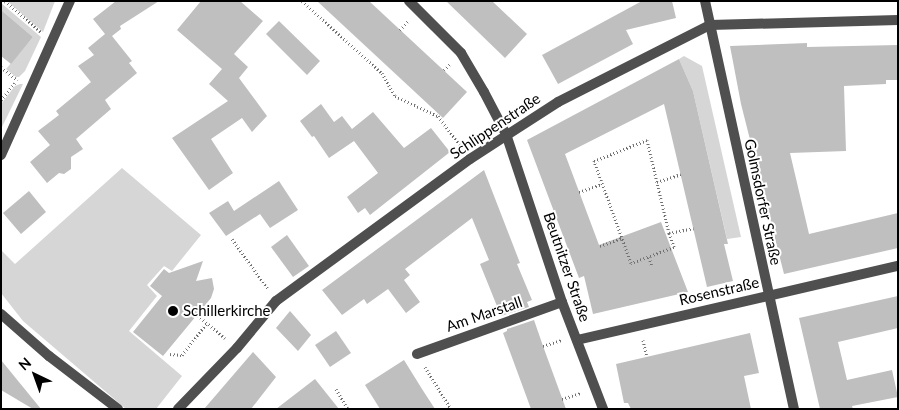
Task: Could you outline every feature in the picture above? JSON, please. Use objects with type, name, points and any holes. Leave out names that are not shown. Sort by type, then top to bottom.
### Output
[{"type":"street","points":[[1,155],[70,1]]},
{"type":"street","name":"Beutnitzer Straße","points":[[409,1],[461,53],[506,134],[562,302],[603,409]]},
{"type":"street","name":"Golmsdorfer Straße","points":[[705,1],[794,409]]},
{"type":"street","name":"Schlippenstraße","points":[[178,409],[237,348],[276,301],[470,159],[558,102],[710,25],[898,20]]},
{"type":"street","name":"Rosenstraße","points":[[577,340],[898,266]]},
{"type":"street","name":"Am Marstall","points":[[417,354],[562,302]]},
{"type":"street","points":[[1,314],[49,356],[118,409]]},
{"type":"path","points":[[5,1],[52,42]]},
{"type":"path","points":[[302,1],[382,73],[395,96],[438,116],[470,159]]},
{"type":"path","points":[[1,67],[17,80]]},
{"type":"path","points":[[647,140],[657,182],[674,247],[631,263],[594,161],[647,140]]},
{"type":"path","points":[[657,182],[681,174]]},
{"type":"path","points":[[579,192],[602,184]]},
{"type":"path","points":[[669,233],[694,228]]},
{"type":"path","points":[[600,246],[622,238]]},
{"type":"path","points":[[232,239],[276,301]]},
{"type":"path","points":[[649,257],[652,267]]},
{"type":"path","points":[[195,313],[237,348]]},
{"type":"path","points":[[170,354],[182,355],[207,323]]},
{"type":"path","points":[[417,354],[452,409]]},
{"type":"path","points":[[336,390],[348,409]]},
{"type":"shaded area","points":[[7,1],[55,1],[43,32]]},
{"type":"shaded area","points":[[1,3],[41,37],[25,71],[19,77],[16,77],[6,69],[33,37],[1,10]]},
{"type":"shaded area","points":[[684,56],[702,66],[741,237],[727,239],[693,91],[679,59]]},
{"type":"shaded area","points":[[23,84],[1,129],[1,104],[15,86]]},
{"type":"shaded area","points":[[122,168],[201,235],[172,271],[164,266],[147,285],[157,296],[129,331],[182,376],[156,409],[126,409],[23,321],[1,293],[1,250],[15,264]]},
{"type":"building","points":[[116,1],[159,1],[120,26],[121,29],[112,36],[132,61],[129,63],[137,73],[105,100],[111,109],[76,139],[83,149],[71,157],[71,169],[64,174],[59,173],[47,183],[30,162],[50,145],[38,131],[59,115],[56,111],[91,82],[78,66],[94,55],[88,48],[105,34],[93,19]]},
{"type":"building","points":[[201,1],[240,1],[263,21],[234,54],[248,67],[239,78],[267,116],[252,132],[242,118],[211,139],[233,173],[209,190],[172,138],[228,101],[209,84],[222,69],[177,30]]},
{"type":"building","points":[[317,1],[369,1],[467,92],[443,118]]},
{"type":"building","points":[[446,1],[492,1],[527,34],[505,58]]},
{"type":"building","points":[[642,1],[672,1],[676,18],[626,30],[633,44],[558,84],[542,55]]},
{"type":"building","points":[[1,10],[33,37],[11,64],[1,56]]},
{"type":"building","points":[[279,21],[320,61],[307,75],[266,34]]},
{"type":"building","points":[[807,43],[807,47],[898,45],[898,80],[886,80],[886,84],[844,86],[846,151],[790,153],[809,234],[898,213],[898,248],[784,274],[741,104],[730,46]]},
{"type":"building","points":[[679,59],[693,91],[728,244],[724,244],[733,281],[707,287],[664,104],[565,154],[599,245],[661,222],[688,292],[593,314],[584,276],[579,278],[527,140]]},
{"type":"building","points":[[321,104],[334,122],[342,116],[352,129],[373,112],[404,148],[431,128],[450,152],[370,215],[365,208],[358,213],[347,197],[378,173],[354,141],[329,158],[314,136],[312,137],[300,121]]},
{"type":"building","points":[[484,170],[520,263],[517,264],[532,300],[527,302],[529,307],[501,316],[480,264],[489,260],[472,218],[405,269],[410,275],[404,280],[420,302],[406,313],[388,289],[367,304],[364,299],[342,315],[322,290]]},
{"type":"building","points":[[279,181],[298,210],[270,228],[260,214],[226,236],[209,213],[228,201],[234,211]]},
{"type":"building","points":[[29,191],[46,212],[21,234],[3,213]]},
{"type":"building","points":[[287,235],[309,266],[293,277],[271,247]]},
{"type":"building","name":"Schillerkirche","points":[[203,261],[196,281],[212,278],[214,289],[211,298],[163,356],[133,332],[162,296],[150,286],[164,269],[169,273]]},
{"type":"building","points":[[898,296],[898,328],[838,342],[847,380],[892,370],[898,397],[852,406],[853,409],[820,409],[799,318]]},
{"type":"building","points":[[290,311],[311,335],[298,351],[276,328]]},
{"type":"building","points":[[534,320],[566,409],[531,409],[503,333],[507,329]]},
{"type":"building","points":[[336,331],[351,353],[330,367],[315,345]]},
{"type":"building","points":[[750,333],[759,373],[744,376],[751,409],[631,409],[628,403],[624,403],[616,364]]},
{"type":"building","points":[[253,352],[276,377],[251,409],[204,409]]},
{"type":"building","points":[[1,360],[41,409],[33,409],[1,390]]},
{"type":"building","points":[[404,360],[435,409],[380,409],[365,385]]},
{"type":"building","points":[[315,379],[339,409],[276,409]]},
{"type":"place","name":"Schillerkirche","points":[[173,311]]}]
